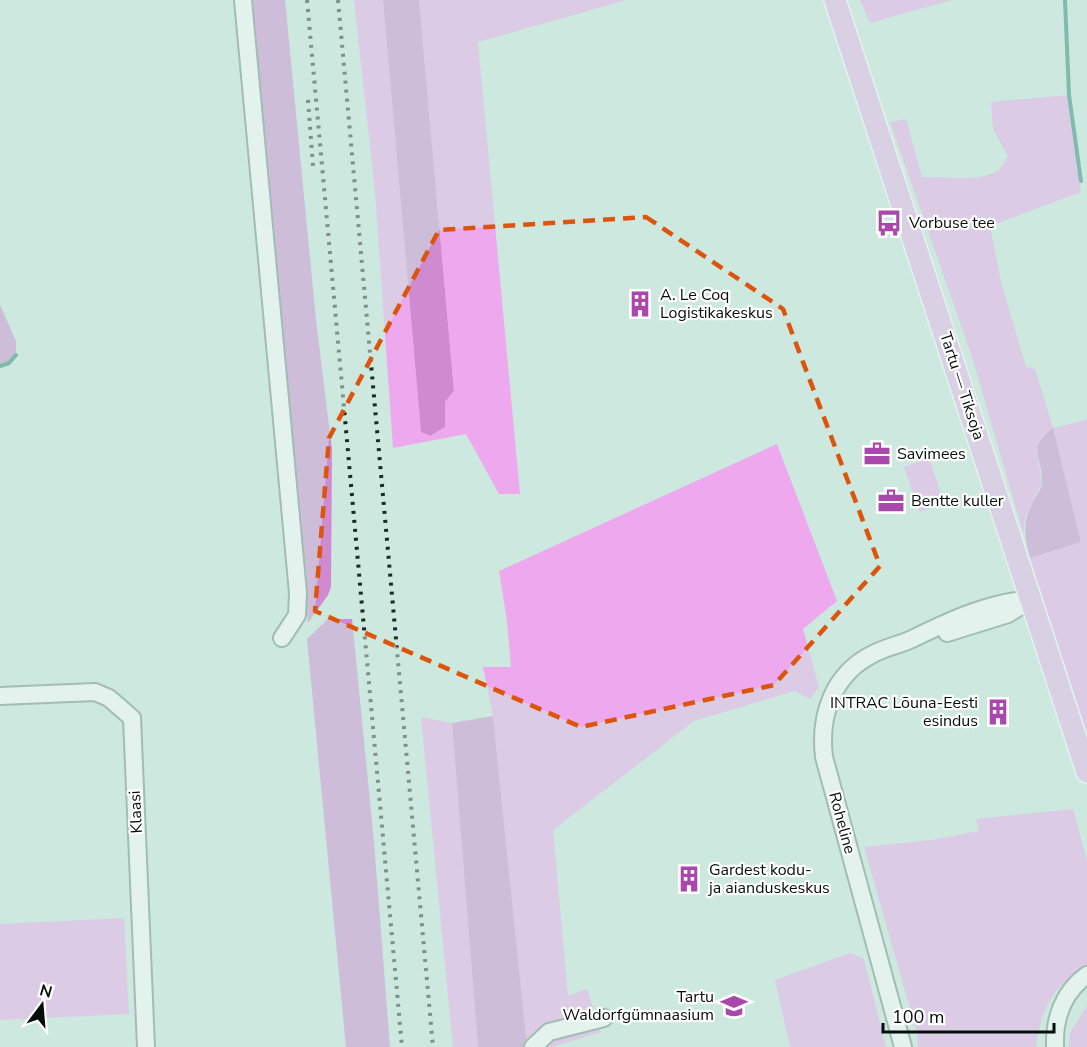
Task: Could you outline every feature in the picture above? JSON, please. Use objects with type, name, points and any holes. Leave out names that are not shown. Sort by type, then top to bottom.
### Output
[{"type":"main road","name":"Tartu — Tiksoja","points":[[836,0],[1087,772]]},
{"type":"street","points":[[243,0],[298,593],[297,615],[282,638]]},
{"type":"street","name":"Roheline","points":[[903,1047],[824,758],[822,735],[830,698],[851,670],[873,654],[911,639],[930,638],[1008,614],[1032,599]]},
{"type":"street","name":"Klaasi","points":[[0,696],[94,692],[110,698],[132,718],[146,1047]]},
{"type":"street","points":[[1054,1047],[1058,1017],[1069,993],[1087,975]]},
{"type":"street","points":[[1058,1017],[1087,990]]},
{"type":"street","points":[[533,1047],[549,1032],[603,1018]]},
{"type":"highlighted area","points":[[646,217],[783,309],[880,566],[774,685],[581,727],[315,611],[329,438],[439,230]]},
{"type":"shaded area","points":[[251,0],[285,0],[316,320],[332,450],[331,587],[308,623]]},
{"type":"shaded area","points":[[354,0],[383,0],[421,432],[430,436],[445,427],[445,402],[454,391],[419,0],[627,0],[478,42],[520,494],[499,494],[466,434],[393,448],[375,192]]},
{"type":"shaded area","points":[[383,0],[419,0],[454,391],[445,402],[445,427],[430,436],[421,432]]},
{"type":"shaded area","points":[[860,0],[952,0],[870,23]]},
{"type":"shaded area","points":[[1069,95],[1081,192],[990,226],[1001,282],[1026,367],[1035,369],[1053,428],[1087,420],[1087,737],[1030,558],[1081,542],[1053,429],[1042,436],[1038,459],[1042,483],[1026,515],[1023,532],[972,357],[890,122],[906,119],[922,177],[980,177],[997,171],[1008,156],[993,129],[991,102]]},
{"type":"shaded area","points":[[0,305],[16,341],[16,355],[9,363],[0,366]]},
{"type":"shaded area","points":[[1053,428],[1081,542],[1030,558],[1025,529],[1027,515],[1042,485],[1038,447],[1040,441]]},
{"type":"shaded area","points":[[777,444],[837,601],[803,629],[819,687],[810,699],[795,691],[694,721],[553,830],[568,996],[587,989],[601,1032],[552,1047],[527,1047],[493,716],[483,667],[511,667],[499,571]]},
{"type":"shaded area","points":[[929,458],[944,503],[920,512],[904,467]]},
{"type":"shaded area","points":[[328,619],[352,619],[374,842],[390,1047],[346,1047],[307,639]]},
{"type":"shaded area","points":[[493,716],[527,1047],[478,1047],[452,723]]},
{"type":"shaded area","points":[[421,717],[452,723],[478,1047],[453,1047]]},
{"type":"shaded area","points":[[1073,809],[1087,861],[1087,966],[1065,981],[1051,999],[1041,1021],[1036,1047],[918,1047],[917,1033],[864,847],[932,840],[979,831],[976,819]]},
{"type":"shaded area","points":[[124,918],[129,1014],[0,1020],[0,924]]},
{"type":"shaded area","points":[[850,953],[864,959],[886,1047],[790,1047],[775,980]]},
{"type":"shaded area","points":[[1087,1006],[1087,1047],[1069,1047],[1070,1033]]},
{"type":"waterway","points":[[1065,0],[1069,95],[1081,181]]},
{"type":"waterway","points":[[0,366],[9,363],[16,355]]},
{"type":"railway","points":[[307,0],[402,1047]]},
{"type":"railway","points":[[338,0],[433,1047]]},
{"type":"railway","points":[[308,100],[313,166]]},
{"type":"place","name":"Vorbuse tee","points":[[889,223]]},
{"type":"place","name":"A. Le Coq Logistikakeskus","points":[[640,304]]},
{"type":"place","name":"Savimees","points":[[877,454]]},
{"type":"place","name":"Bentte kuller","points":[[891,501]]},
{"type":"place","name":"INTRAC Lõuna-Eesti esindus","points":[[998,712]]},
{"type":"place","name":"Gardest kodu- ja aianduskeskus","points":[[689,879]]},
{"type":"place","name":"Tartu Waldorfgümnaasium","points":[[734,1006]]}]
